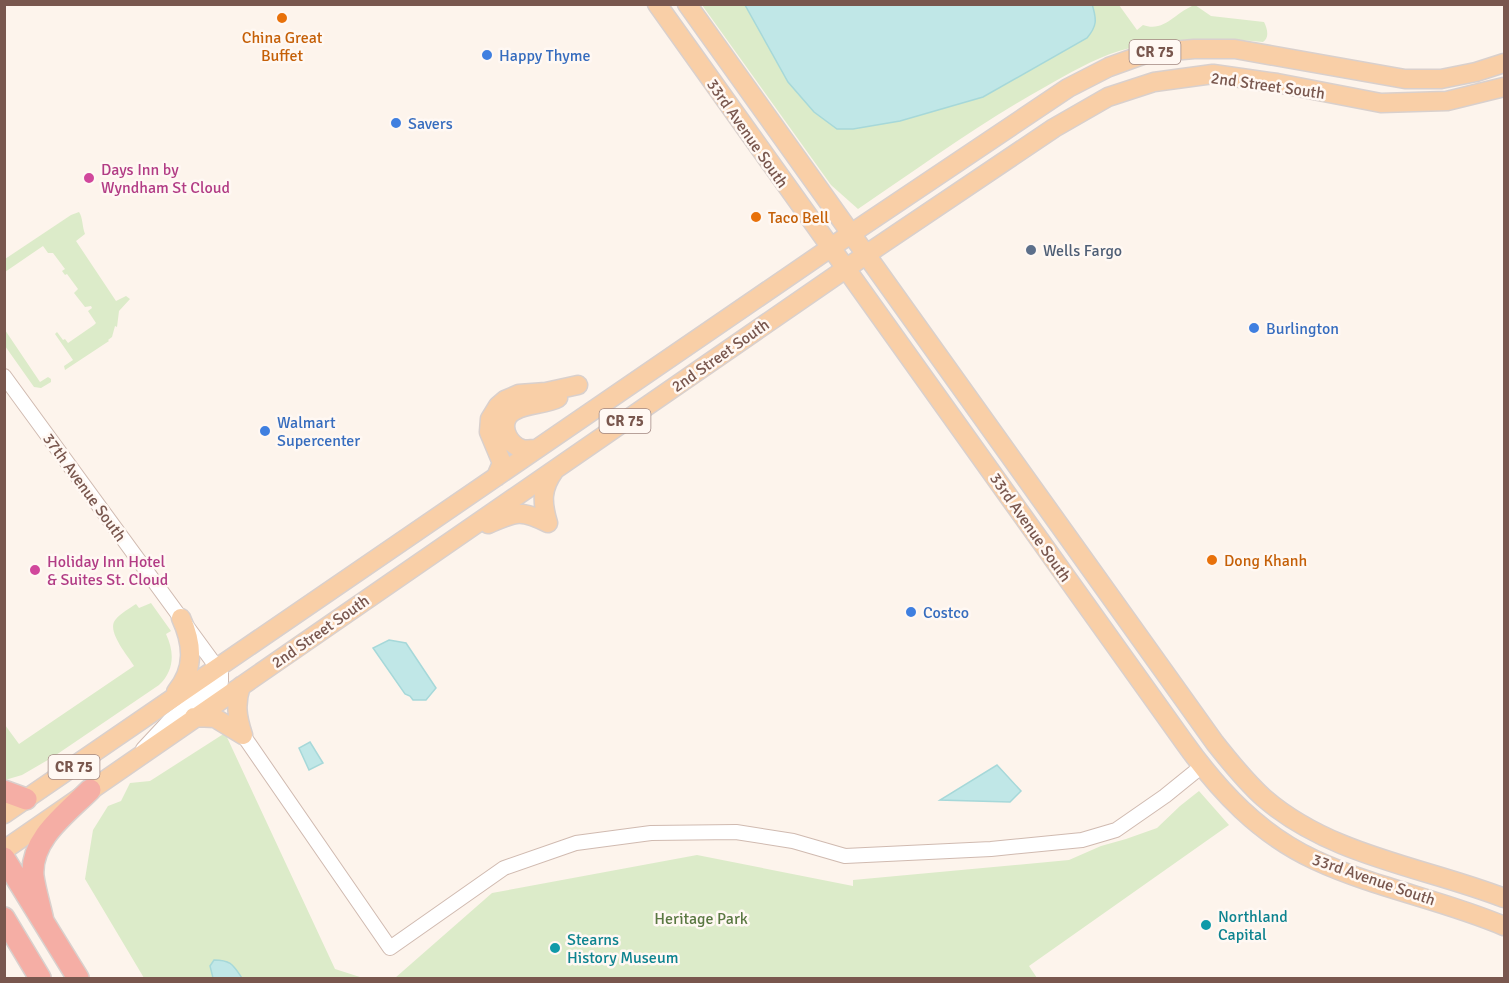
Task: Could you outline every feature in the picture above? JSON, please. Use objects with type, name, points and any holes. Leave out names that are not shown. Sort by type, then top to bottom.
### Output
[{"type":"highway","points":[[43,921],[33,874],[36,850],[47,834],[90,790]]},
{"type":"highway","points":[[4,791],[26,799]]},
{"type":"highway","points":[[4,858],[78,978]]},
{"type":"highway","points":[[8,927],[40,978]]},
{"type":"main road","name":"33rd Avenue South","points":[[657,4],[845,270],[1221,790],[1273,836],[1307,856],[1348,873],[1504,926]]},
{"type":"main road","name":"33rd Avenue South","points":[[687,4],[1215,743],[1248,783],[1277,808],[1332,840],[1504,898]]},
{"type":"main road","name":"2nd Street South","points":[[4,814],[852,233],[1068,88],[1109,67],[1148,52],[1194,49],[1235,49],[1405,79],[1441,79],[1476,72],[1504,63]]},
{"type":"main road","name":"2nd Street South","points":[[4,850],[867,254],[1054,128],[1108,97],[1154,82],[1213,74],[1277,83],[1381,103],[1447,101],[1504,87]]},
{"type":"main road","points":[[496,477],[502,463],[490,439],[489,425],[498,406],[519,394],[546,392],[578,385],[546,404],[527,405],[515,410],[507,418],[507,433],[515,445],[524,449],[536,449]]},
{"type":"main road","points":[[457,537],[518,513],[531,514],[548,523],[543,496],[544,486],[556,469]]},
{"type":"main road","points":[[168,702],[187,678],[189,668],[189,640],[181,618]]},
{"type":"main road","points":[[241,686],[236,710],[243,735]]},
{"type":"main road","points":[[194,717],[214,718],[243,735]]},
{"type":"street","name":"37th Avenue South","points":[[4,376],[219,667]]},
{"type":"street","points":[[138,756],[170,720],[221,682],[223,678],[219,667]]},
{"type":"street","points":[[243,735],[390,948],[504,868],[576,843],[651,833],[736,832],[793,841],[845,856],[990,849],[1082,840],[1116,830],[1165,796],[1202,766]]},
{"type":"green space","points":[[702,5],[1119,5],[1137,30],[1143,25],[1151,27],[1164,24],[1195,5],[1211,16],[1264,22],[1267,35],[1263,42],[1209,39],[1155,43],[1137,46],[1100,58],[997,115],[858,209],[831,185]]},
{"type":"green space","points":[[79,212],[85,234],[76,241],[116,301],[126,296],[130,299],[119,311],[117,327],[115,326],[109,341],[65,370],[64,366],[73,360],[55,334],[57,332],[68,343],[94,325],[96,323],[88,311],[92,308],[91,306],[85,307],[74,293],[78,289],[62,271],[65,269],[53,253],[48,253],[43,246],[5,272],[5,259]]},
{"type":"green space","points":[[5,330],[40,382],[48,377],[51,382],[41,388],[34,387],[5,346]]},
{"type":"green space","points":[[151,603],[171,631],[166,634],[171,648],[172,661],[164,680],[53,757],[22,775],[5,780],[5,725],[19,744],[134,666],[115,636],[113,624],[120,615],[136,604],[139,608]]},
{"type":"green space","points":[[225,733],[335,969],[363,978],[144,978],[85,879],[93,830],[108,806],[121,801],[130,783],[150,781]]},
{"type":"green space","name":"Heritage Park","points":[[1199,791],[1229,825],[1029,966],[1037,978],[395,978],[492,893],[697,855],[853,886],[853,880],[1069,860],[1101,846],[1157,828]]},
{"type":"water","points":[[1092,4],[1095,22],[1087,38],[983,97],[900,121],[853,129],[837,129],[814,112],[788,82],[745,5]]},
{"type":"water","points":[[389,640],[406,643],[436,688],[426,700],[413,700],[405,694],[373,648]]},
{"type":"water","points":[[310,742],[323,763],[309,770],[299,748]]},
{"type":"water","points":[[997,765],[1021,791],[1010,802],[940,800]]},
{"type":"water","points":[[214,960],[231,964],[242,978],[213,978],[210,966]]},
{"type":"place","name":"China Great Buffet","points":[[282,18]]},
{"type":"place","name":"Happy Thyme","points":[[487,55]]},
{"type":"place","name":"Savers","points":[[396,123]]},
{"type":"place","name":"Days Inn by Wyndham St Cloud","points":[[89,178]]},
{"type":"place","name":"Taco Bell","points":[[756,217]]},
{"type":"place","name":"Wells Fargo","points":[[1031,250]]},
{"type":"place","name":"Burlington","points":[[1254,328]]},
{"type":"place","name":"Walmart Supercenter","points":[[265,431]]},
{"type":"place","name":"Dong Khanh","points":[[1212,560]]},
{"type":"place","name":"Holiday Inn Hotel & Suites St. Cloud","points":[[35,570]]},
{"type":"place","name":"Costco","points":[[911,612]]},
{"type":"place","name":"Northland Capital","points":[[1206,925]]},
{"type":"place","name":"Stearns History Museum","points":[[555,948]]}]
